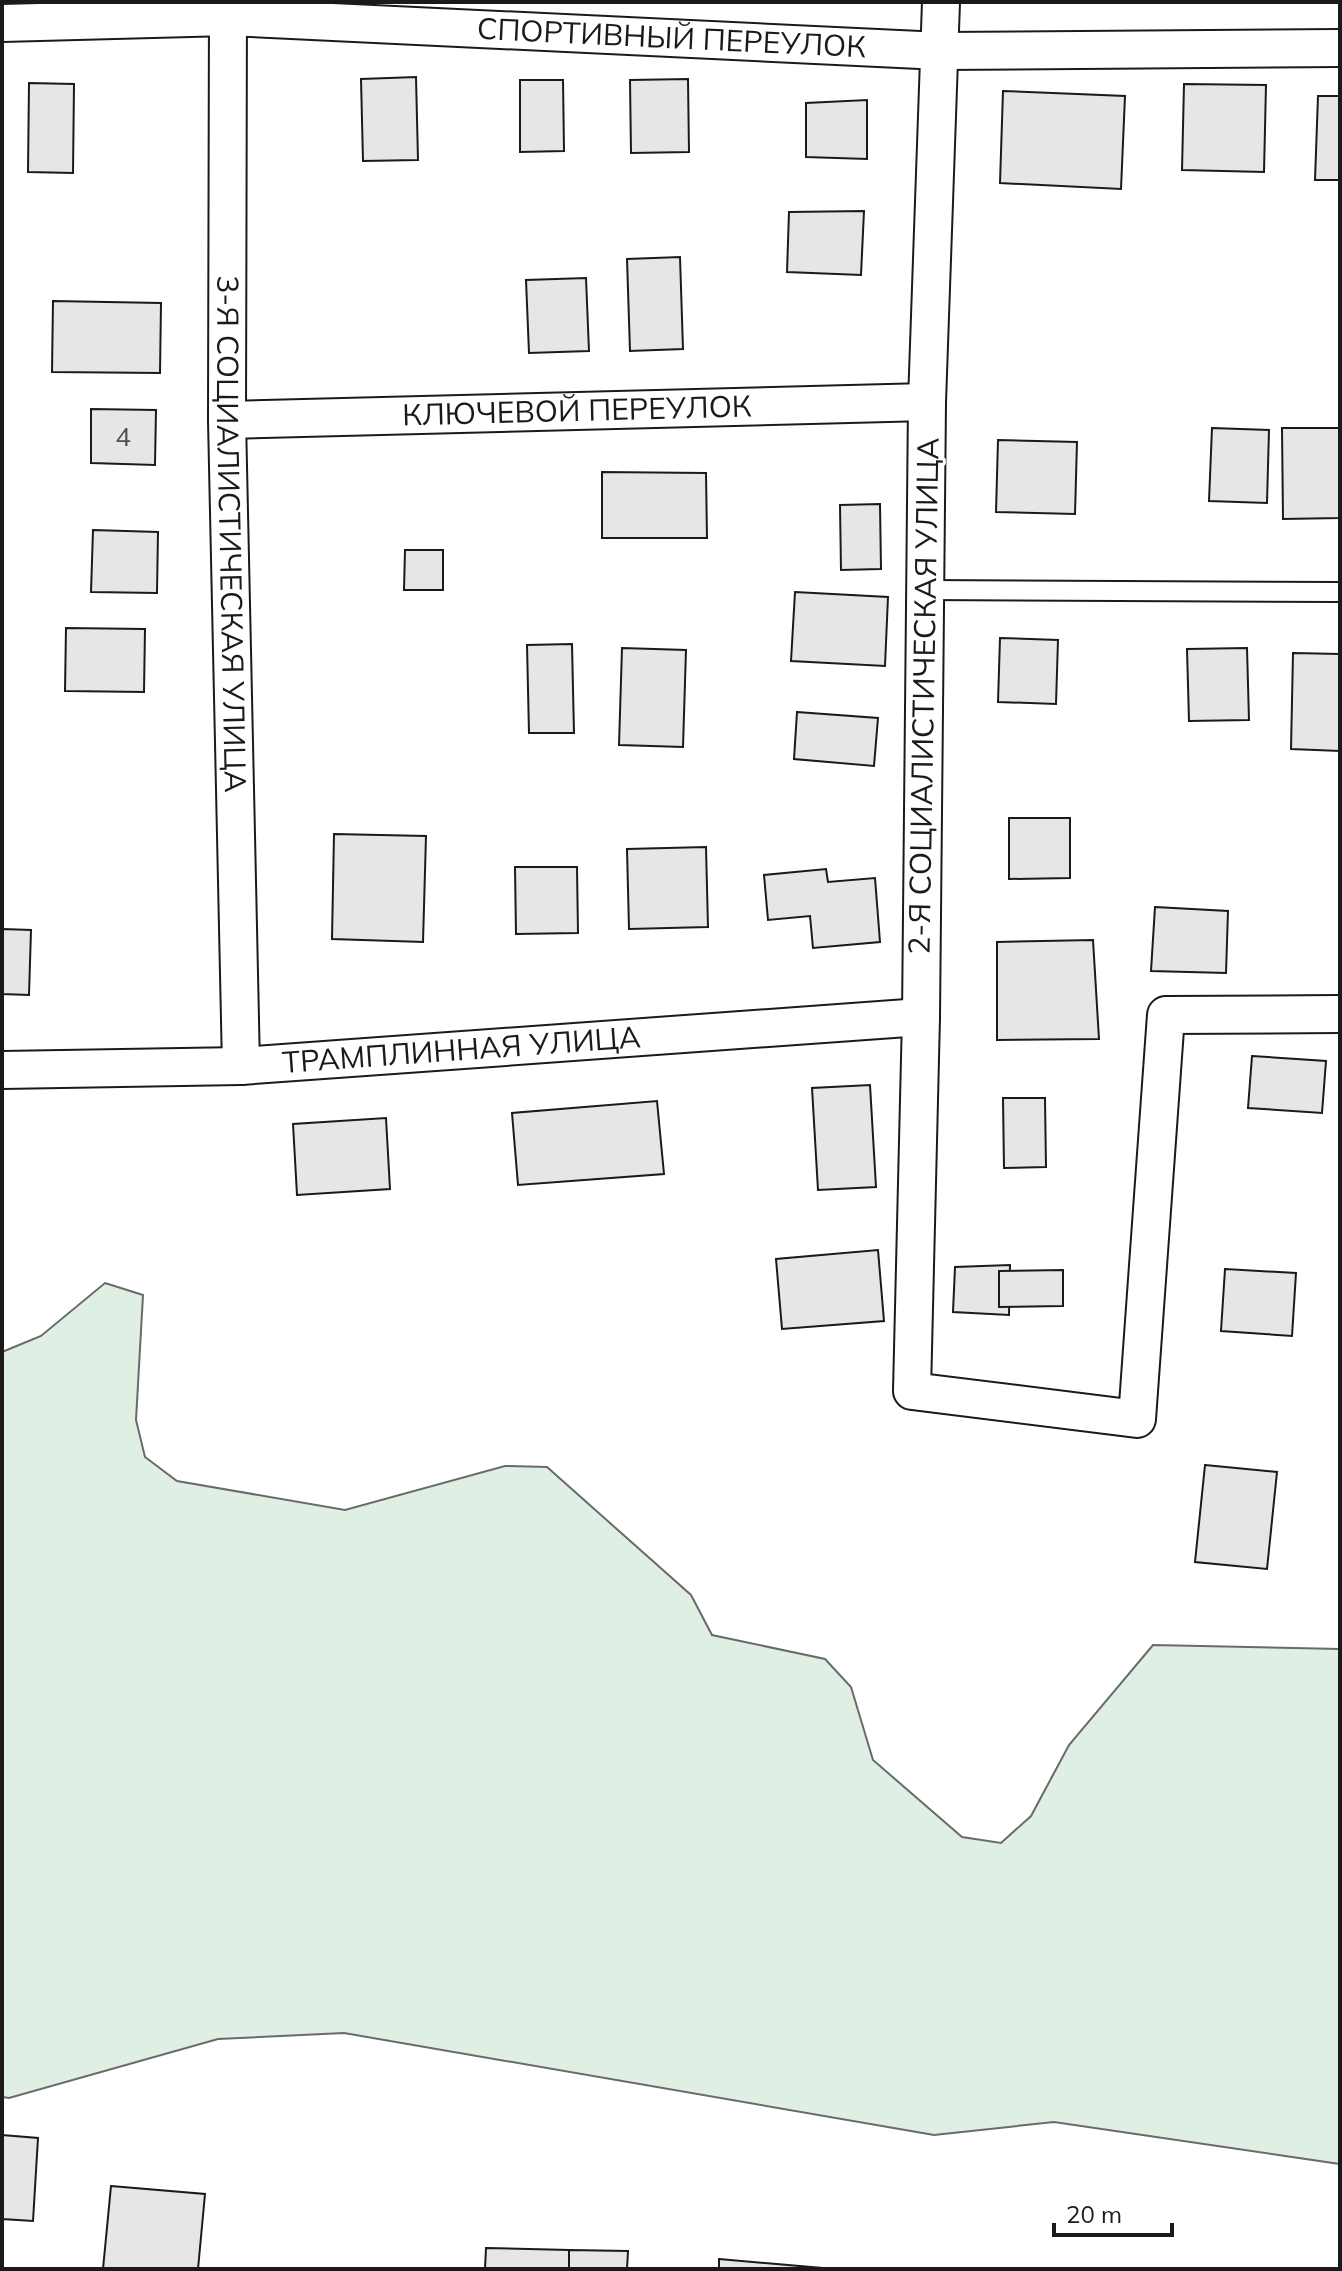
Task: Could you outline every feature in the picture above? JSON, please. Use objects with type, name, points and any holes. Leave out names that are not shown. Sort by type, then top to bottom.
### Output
[{"type":"street","name":"2-Я СОЦИАЛИСТИЧЕСКАЯ УЛИЦА","points":[[941,2],[927,402],[921,1017],[912,1391],[1137,1419],[1166,1015],[1340,1014]]},
{"type":"street","name":"СПОРТИВНЫЙ ПЕРЕУЛОК","points":[[2,23],[228,9],[941,51],[1340,48]]},
{"type":"street","name":"3-Я СОЦИАЛИСТИЧЕСКАЯ УЛИЦА","points":[[228,9],[227,420],[241,1066]]},
{"type":"street","name":"КЛЮЧЕВОЙ ПЕРЕУЛОК","points":[[227,420],[927,402]]},
{"type":"street","name":"ТРАМПЛИННАЯ УЛИЦА","points":[[2,1070],[241,1066],[921,1017]]},
{"type":"lane","points":[[926,590],[1340,592]]},
{"type":"green space","points":[[105,1283],[143,1295],[136,1420],[145,1457],[177,1481],[345,1510],[505,1466],[547,1467],[691,1595],[712,1635],[825,1659],[851,1687],[873,1760],[962,1837],[1001,1843],[1031,1816],[1069,1745],[1153,1645],[1340,1649],[1340,2164],[1054,2122],[934,2135],[344,2033],[218,2039],[9,2098],[2,2097],[2,1352],[41,1336]]},
{"type":"building","points":[[416,77],[418,160],[363,161],[361,79]]},
{"type":"building","points":[[688,79],[689,152],[631,153],[630,80]]},
{"type":"building","points":[[520,80],[563,80],[564,151],[520,152]]},
{"type":"building","points":[[29,83],[74,84],[73,173],[28,172]]},
{"type":"building","points":[[1184,84],[1266,85],[1264,172],[1182,170]]},
{"type":"building","points":[[1003,91],[1125,96],[1121,189],[1000,183]]},
{"type":"building","points":[[1318,96],[1340,96],[1340,180],[1315,180]]},
{"type":"building","points":[[867,100],[867,159],[806,157],[806,103]]},
{"type":"building","points":[[864,211],[861,275],[787,272],[789,212]]},
{"type":"building","points":[[680,257],[683,349],[630,351],[627,259]]},
{"type":"building","points":[[586,278],[589,351],[529,353],[526,280]]},
{"type":"building","points":[[53,301],[161,303],[160,373],[52,372]]},
{"type":"building","points":[[91,409],[156,410],[155,465],[91,463]]},
{"type":"building","points":[[1212,428],[1269,430],[1267,503],[1209,501]]},
{"type":"building","points":[[1282,428],[1340,428],[1340,518],[1283,519]]},
{"type":"building","points":[[998,440],[1077,442],[1075,514],[996,512]]},
{"type":"building","points":[[602,472],[706,473],[707,538],[602,538]]},
{"type":"building","points":[[880,504],[881,569],[841,570],[840,505]]},
{"type":"building","points":[[93,530],[158,532],[157,593],[91,592]]},
{"type":"building","points":[[405,550],[443,550],[443,590],[404,590]]},
{"type":"building","points":[[795,592],[888,597],[885,666],[791,661]]},
{"type":"building","points":[[66,628],[145,629],[144,692],[65,691]]},
{"type":"building","points":[[1000,638],[1058,640],[1056,704],[998,702]]},
{"type":"building","points":[[572,644],[574,733],[529,733],[527,645]]},
{"type":"building","points":[[622,648],[686,650],[683,747],[619,745]]},
{"type":"building","points":[[1247,648],[1249,720],[1189,721],[1187,649]]},
{"type":"building","points":[[1293,653],[1340,654],[1340,751],[1291,749]]},
{"type":"building","points":[[797,712],[878,718],[874,766],[794,759]]},
{"type":"building","points":[[1009,818],[1070,818],[1070,878],[1009,879]]},
{"type":"building","points":[[334,834],[426,836],[423,942],[332,939]]},
{"type":"building","points":[[706,847],[708,927],[629,929],[627,849]]},
{"type":"building","points":[[515,867],[577,867],[578,933],[516,934]]},
{"type":"building","points":[[826,869],[828,882],[875,878],[880,942],[813,948],[810,916],[768,920],[764,875]]},
{"type":"building","points":[[1155,907],[1228,911],[1226,973],[1151,971]]},
{"type":"building","points":[[2,929],[31,930],[29,995],[2,994]]},
{"type":"building","points":[[1093,940],[1099,1039],[997,1040],[997,942]]},
{"type":"building","points":[[1252,1056],[1326,1061],[1322,1113],[1248,1108]]},
{"type":"building","points":[[870,1085],[876,1187],[818,1190],[812,1088]]},
{"type":"building","points":[[1003,1098],[1045,1098],[1046,1167],[1004,1168]]},
{"type":"building","points":[[657,1101],[664,1174],[518,1185],[512,1113]]},
{"type":"building","points":[[386,1118],[390,1189],[297,1195],[293,1124]]},
{"type":"building","points":[[878,1250],[884,1321],[782,1329],[776,1259]]},
{"type":"building","points":[[1010,1265],[1009,1315],[953,1312],[955,1267]]},
{"type":"building","points":[[1225,1269],[1296,1273],[1292,1336],[1221,1331]]},
{"type":"building","points":[[1063,1270],[1063,1306],[999,1307],[999,1271]]},
{"type":"building","points":[[1205,1465],[1277,1472],[1267,1569],[1195,1562]]},
{"type":"building","points":[[2,2135],[38,2138],[33,2221],[2,2219]]},
{"type":"building","points":[[111,2186],[205,2194],[198,2269],[103,2269]]},
{"type":"building","points":[[486,2248],[569,2250],[569,2269],[485,2269]]},
{"type":"building","points":[[569,2250],[628,2251],[627,2269],[569,2269]]},
{"type":"building","points":[[719,2259],[822,2268],[822,2269],[719,2269]]}]
